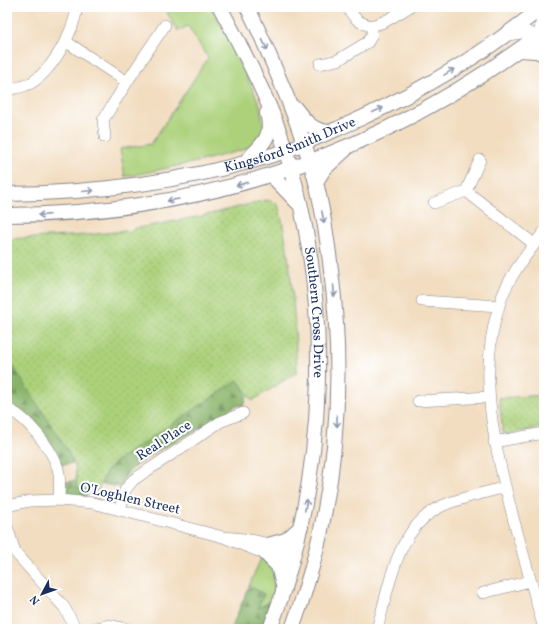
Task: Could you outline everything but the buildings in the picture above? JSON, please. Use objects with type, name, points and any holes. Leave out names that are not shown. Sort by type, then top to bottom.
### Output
[{"type":"main road","name":"Southern Cross Drive","points":[[220,7],[267,101],[285,150],[300,205],[313,280],[318,350],[317,425],[311,476],[301,527],[284,589],[270,629]]},
{"type":"main road","name":"Southern Cross Drive","points":[[247,7],[289,100],[310,161],[316,182],[324,223],[333,286],[338,372],[337,427],[334,457],[319,540],[305,592],[292,629]]},
{"type":"main road","name":"Kingsford Smith Drive","points":[[7,194],[49,193],[138,185],[197,174],[285,150],[330,132],[416,92],[508,34],[542,7]]},
{"type":"main road","name":"Kingsford Smith Drive","points":[[7,215],[63,214],[131,207],[212,192],[272,176],[349,146],[429,107],[485,74],[520,50],[543,38]]},
{"type":"main road","points":[[520,50],[536,51],[544,54]]},
{"type":"main road","points":[[245,162],[267,140],[269,128],[268,115],[249,64]]},
{"type":"main road","points":[[289,100],[312,127],[321,131],[330,132]]},
{"type":"main road","points":[[316,182],[324,170],[340,157],[349,146]]},
{"type":"main road","points":[[272,176],[300,205]]},
{"type":"main road","points":[[284,589],[278,566],[267,549],[286,540],[301,527]]},
{"type":"main road","points":[[293,556],[306,552],[319,540]]},
{"type":"main road","points":[[293,556],[299,561],[304,570],[305,592]]},
{"type":"street","points":[[7,90],[19,88],[36,79],[45,70],[65,42],[75,19],[77,7]]},
{"type":"street","points":[[347,7],[354,19],[360,23],[372,26],[382,23],[409,7]]},
{"type":"street","points":[[508,34],[528,32],[543,38],[541,20],[544,13]]},
{"type":"street","points":[[105,137],[103,120],[164,25]]},
{"type":"street","points":[[320,64],[338,60],[368,42],[372,34],[372,26]]},
{"type":"street","points":[[65,42],[127,82]]},
{"type":"street","points":[[434,203],[466,191],[480,160]]},
{"type":"street","points":[[466,191],[534,244]]},
{"type":"street","points":[[544,232],[515,271],[499,306],[493,327],[490,353],[489,397],[494,442],[544,629]]},
{"type":"street","points":[[422,301],[499,306]]},
{"type":"street","points":[[418,401],[489,397]]},
{"type":"street","points":[[7,409],[17,413],[31,424],[54,459],[58,468],[59,500]]},
{"type":"street","name":"Real Place","points":[[120,510],[125,490],[133,480],[220,422],[243,413]]},
{"type":"street","points":[[494,442],[544,434]]},
{"type":"street","points":[[377,629],[397,559],[402,546],[414,527],[424,517],[443,505],[505,487]]},
{"type":"street","name":"O'Loghlen Street","points":[[7,506],[30,501],[59,500],[93,503],[267,549],[288,558],[293,556]]},
{"type":"street","points":[[7,526],[16,552],[64,607],[76,629]]},
{"type":"street","points":[[483,593],[530,581]]},
{"type":"street","points":[[92,629],[109,625],[127,629]]},
{"type":"green space","points":[[174,7],[211,7],[233,46],[260,105],[264,131],[253,145],[242,150],[201,161],[125,177],[120,149],[151,144],[208,58],[188,26],[178,31],[167,13]]},
{"type":"green space","points":[[266,200],[276,203],[279,207],[287,248],[292,290],[297,372],[252,401],[238,380],[116,461],[106,472],[98,490],[95,491],[77,488],[75,466],[68,451],[7,357],[7,239],[87,235],[133,230],[202,216]]},
{"type":"green space","points":[[7,349],[75,463],[59,465],[25,416],[8,400]]},
{"type":"green space","points":[[248,370],[258,385],[247,396],[243,406],[236,405],[223,415],[152,454],[127,474],[121,487],[102,484],[90,488],[85,497],[66,495],[63,482],[81,480]]},
{"type":"green space","points":[[544,395],[544,427],[508,434],[503,432],[499,398]]},
{"type":"green space","points":[[261,558],[272,569],[276,583],[274,599],[268,615],[262,629],[231,629]]},
{"type":"green space","points":[[253,588],[264,594],[258,608],[275,599],[261,629],[231,629],[248,589]]}]
